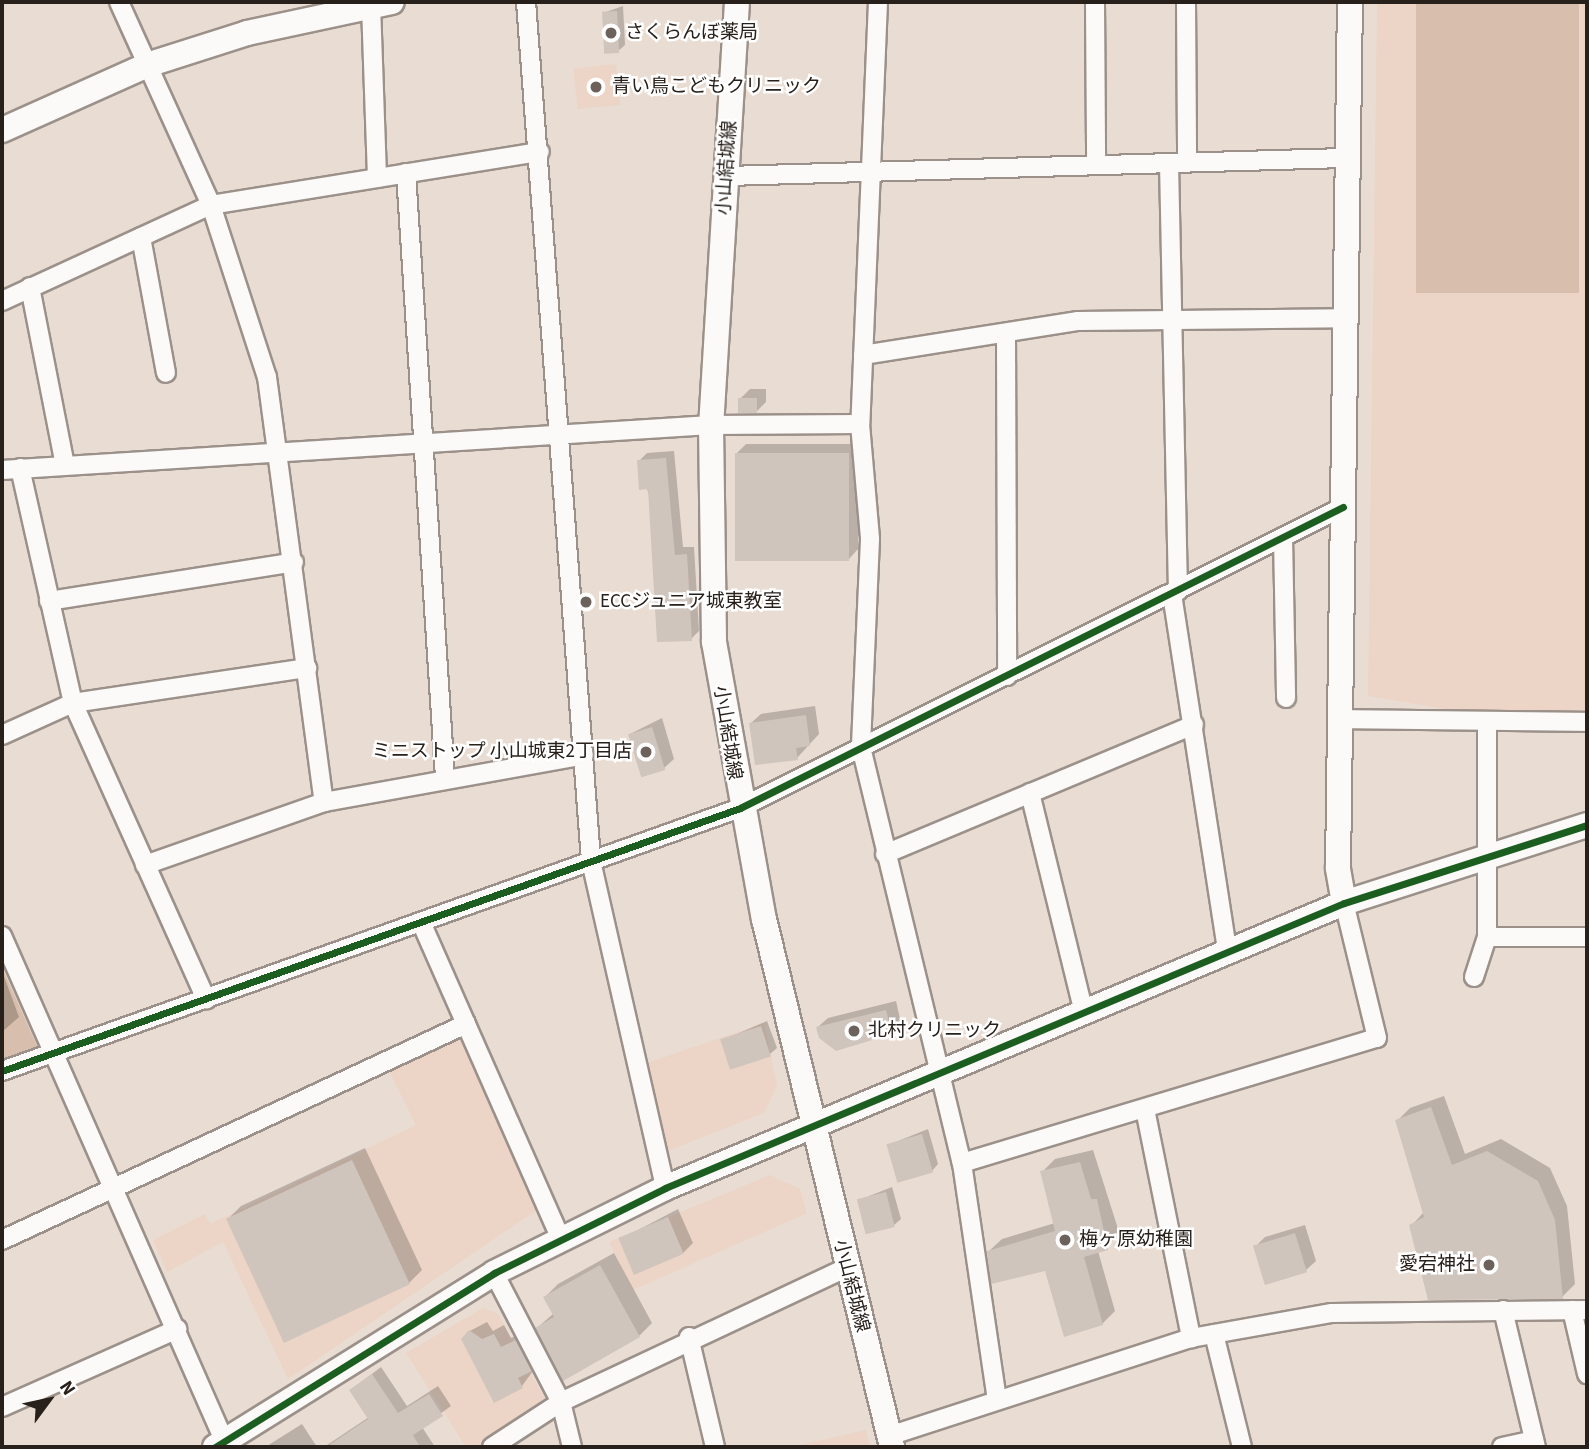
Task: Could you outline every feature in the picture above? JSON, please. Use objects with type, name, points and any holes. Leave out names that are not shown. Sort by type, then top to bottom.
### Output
[{"type":"street","points":[[119,2],[211,205],[251,318],[279,451],[324,802]]},
{"type":"street","points":[[526,2],[540,152],[591,861],[666,1188]]},
{"type":"street","name":"小山結城線","points":[[737,2],[711,425],[714,642],[740,808],[811,1122],[890,1442]]},
{"type":"street","points":[[878,2],[860,424],[870,539],[861,747],[962,1164],[997,1399]]},
{"type":"street","points":[[1095,2],[1096,165]]},
{"type":"street","points":[[1186,2],[1178,163],[1175,317],[1175,593],[1227,950]]},
{"type":"street","points":[[962,1164],[1377,1038],[1338,868],[1344,158],[1350,2]]},
{"type":"street","points":[[2,131],[147,65],[318,8],[381,4],[377,178]]},
{"type":"street","points":[[2,300],[211,205],[540,152]]},
{"type":"street","points":[[727,176],[1344,158]]},
{"type":"street","points":[[406,173],[445,778]]},
{"type":"street","points":[[141,237],[166,373]]},
{"type":"street","points":[[30,288],[65,465]]},
{"type":"street","points":[[863,355],[1078,321],[1175,317],[1344,318]]},
{"type":"street","points":[[1006,334],[1007,676]]},
{"type":"street","points":[[206,999],[72,703],[49,601],[11,469],[711,425],[860,424]]},
{"type":"street","points":[[2,1071],[740,808],[1175,593],[1343,506]]},
{"type":"street","points":[[1283,537],[1286,698]]},
{"type":"street","points":[[49,601],[293,562]]},
{"type":"street","points":[[2,735],[72,703],[307,668]]},
{"type":"street","points":[[1341,719],[1587,722]]},
{"type":"street","points":[[1474,977],[1488,937],[1487,722]]},
{"type":"street","points":[[885,854],[1194,725]]},
{"type":"street","points":[[145,865],[324,802],[584,755]]},
{"type":"street","points":[[1030,793],[1083,1009]]},
{"type":"street","points":[[2,936],[177,1329],[222,1445],[494,1273],[560,1237],[811,1122],[1344,903],[1487,852],[1587,825]]},
{"type":"street","points":[[421,922],[560,1237]]},
{"type":"street","points":[[1488,937],[1587,937]]},
{"type":"street","points":[[2,1240],[114,1191],[466,1024]]},
{"type":"street","points":[[1145,1108],[1191,1338]]},
{"type":"street","points":[[492,1447],[561,1402],[690,1338],[846,1268]]},
{"type":"street","points":[[494,1273],[561,1402],[572,1447]]},
{"type":"street","points":[[1502,1447],[1535,1443],[1503,1310]]},
{"type":"street","points":[[890,1442],[997,1399],[1191,1338],[1332,1313],[1580,1310],[1587,1374]]},
{"type":"street","points":[[2,1407],[177,1329]]},
{"type":"street","points":[[1214,1334],[1242,1447]]},
{"type":"street","points":[[690,1338],[715,1447]]},
{"type":"shaded area","points":[[1377,2],[1587,2],[1587,717],[1499,718],[1368,696]]},
{"type":"shaded area","points":[[1416,2],[1579,2],[1579,293],[1416,293]]},
{"type":"shaded area","name":"青い鳥こどもクリニック","points":[[616,64],[620,105],[578,109],[573,68]]},
{"type":"shaded area","points":[[2,967],[38,1048],[2,1059]]},
{"type":"shaded area","points":[[764,1023],[777,1086],[764,1113],[665,1152],[644,1064]]},
{"type":"shaded area","points":[[451,1037],[464,1042],[540,1208],[288,1379],[223,1242],[167,1272],[153,1240],[205,1214],[210,1224],[416,1125],[387,1067]]},
{"type":"shaded area","points":[[770,1175],[800,1189],[807,1213],[633,1290],[609,1242]]},
{"type":"shaded area","points":[[483,1308],[498,1314],[545,1399],[478,1447],[466,1447],[406,1353]]},
{"type":"shaded area","points":[[866,1430],[870,1447],[800,1445]]},
{"type":"building","name":"さくらんぼ薬局","points":[[617,11],[619,53],[604,54],[602,12]]},
{"type":"building","points":[[738,398],[757,398],[757,413],[738,413]]},
{"type":"building","points":[[735,453],[849,453],[849,561],[735,561]]},
{"type":"building","points":[[666,458],[675,555],[687,554],[692,641],[657,642],[648,489],[639,490],[637,460]]},
{"type":"building","points":[[806,715],[810,746],[796,748],[798,760],[755,765],[749,723]]},
{"type":"building","name":"ミニストップ 小山城東2丁目店","points":[[652,727],[665,770],[641,777],[628,734]]},
{"type":"building","name":"北村クリニック","points":[[886,1010],[892,1034],[836,1051],[819,1038],[816,1027]]},
{"type":"building","points":[[761,1026],[771,1056],[730,1070],[720,1039]]},
{"type":"building","name":"愛宕神社","points":[[1431,1107],[1452,1165],[1487,1151],[1538,1181],[1555,1220],[1563,1299],[1428,1300],[1409,1225],[1424,1217],[1395,1120]]},
{"type":"building","points":[[922,1134],[933,1172],[897,1183],[886,1144]]},
{"type":"building","points":[[352,1160],[410,1284],[284,1343],[226,1219]]},
{"type":"building","name":"梅ヶ原幼稚園","points":[[1080,1162],[1091,1199],[1097,1199],[1108,1250],[1084,1257],[1103,1325],[1064,1337],[1045,1271],[991,1284],[987,1251],[1055,1231],[1040,1171]]},
{"type":"building","points":[[886,1192],[895,1227],[866,1234],[857,1199]]},
{"type":"building","points":[[668,1217],[684,1254],[634,1275],[618,1238]]},
{"type":"building","points":[[1295,1233],[1307,1272],[1265,1285],[1253,1246]]},
{"type":"building","points":[[600,1265],[640,1337],[563,1381],[535,1328],[554,1317],[543,1297]]},
{"type":"building","points":[[469,1330],[482,1339],[494,1334],[501,1347],[516,1340],[532,1371],[518,1378],[523,1388],[494,1403],[461,1339]]},
{"type":"building","points":[[372,1374],[398,1413],[429,1394],[443,1416],[413,1435],[420,1447],[326,1447],[368,1419],[349,1390]]},
{"type":"cycle path","points":[[2,1071],[740,808],[1343,507]]},
{"type":"cycle path","points":[[215,1447],[494,1273],[665,1188],[1344,903],[1587,825]]},
{"type":"place","name":"さくらんぼ薬局","points":[[611,33]]},
{"type":"place","name":"青い鳥こどもクリニック","points":[[596,87]]},
{"type":"place","name":"ECCジュニア城東教室","points":[[586,602]]},
{"type":"place","name":"ミニストップ 小山城東2丁目店","points":[[646,752]]},
{"type":"place","name":"北村クリニック","points":[[854,1031]]},
{"type":"place","name":"梅ヶ原幼稚園","points":[[1065,1240]]},
{"type":"place","name":"愛宕神社","points":[[1489,1265]]}]
